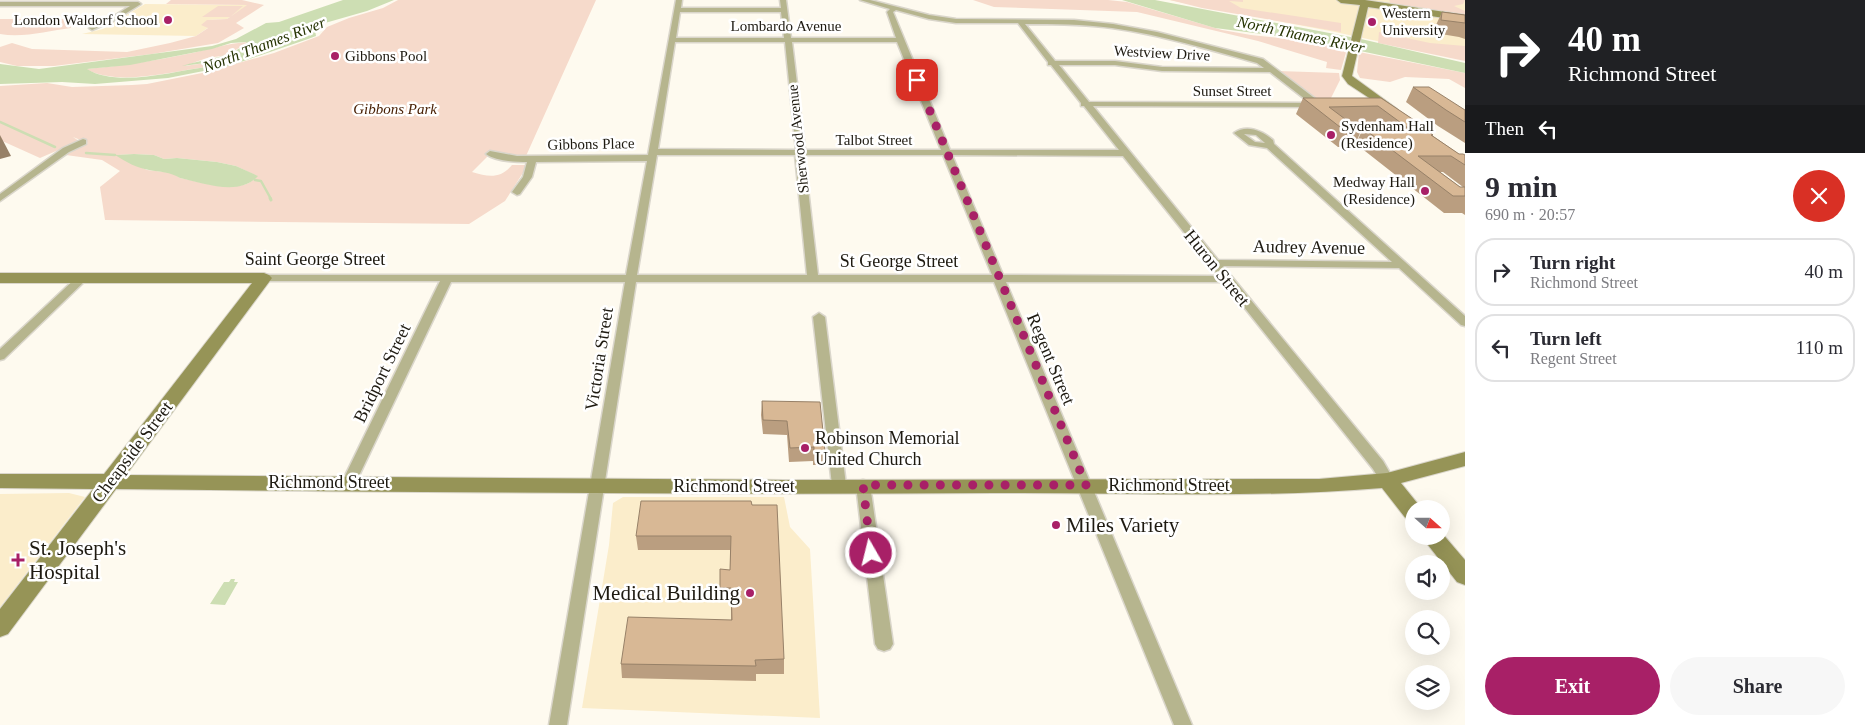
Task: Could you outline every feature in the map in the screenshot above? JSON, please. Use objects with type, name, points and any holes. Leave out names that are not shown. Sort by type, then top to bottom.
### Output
[{"type":"street","name":"Victoria Street","points":[[558,725],[631,278],[679,0]]},
{"type":"street","name":"Sherwood Avenue","points":[[783,0],[801,147],[800,153],[813,278]]},
{"type":"street","points":[[863,0],[956,21],[1074,22],[1134,29],[1260,61],[1272,70]]},
{"type":"street","points":[[1341,0],[1366,1],[1465,18]]},
{"type":"street","points":[[1366,1],[1357,31],[1348,76],[1376,104],[1401,116]]},
{"type":"street","points":[[0,4],[142,2]]},
{"type":"street","points":[[92,28],[113,20],[142,2]]},
{"type":"street","name":"Regent Street","points":[[895,8],[890,12],[900,40],[998,279],[1086,485],[1183,725]]},
{"type":"street","points":[[678,10],[784,10]]},
{"type":"street","name":"Huron Street","points":[[1021,22],[1051,63],[1378,466],[1386,480],[1405,503]]},
{"type":"street","name":"Lombardo Avenue","points":[[672,40],[900,40]]},
{"type":"street","name":"Westview Drive","points":[[1051,63],[1115,63],[1170,70],[1272,70]]},
{"type":"street","name":"Sunset Street","points":[[1084,104],[1322,105],[1272,70]]},
{"type":"street","points":[[0,198],[66,150],[83,142]]},
{"type":"street","points":[[1268,145],[1465,322]]},
{"type":"street","name":"Talbot Street","points":[[652,155],[1124,153]]},
{"type":"street","name":"Gibbons Place","points":[[490,154],[510,158],[531,159],[652,155]]},
{"type":"street","name":"Gibbons Place","points":[[517,192],[529,176],[532,168],[531,159]]},
{"type":"street","name":"Audrey Avenue","points":[[1214,263],[1403,265]]},
{"type":"street","name":"Saint George Street","points":[[0,278],[631,278]]},
{"type":"street","points":[[0,356],[82,278]]},
{"type":"street","name":"Cheapside Street","points":[[0,626],[264,278]]},
{"type":"street","name":"St George Street","points":[[631,278],[1227,280]]},
{"type":"street","name":"Bridport Street","points":[[349,482],[447,279]]},
{"type":"street","points":[[819,317],[840,485]]},
{"type":"street","name":"Richmond Street","points":[[0,481],[1319,486],[1386,480],[1465,459]]},
{"type":"street","points":[[863,485],[884,644]]},
{"type":"street","points":[[1439,545],[1465,576]]},
{"type":"shaded area","name":"Western University","points":[[1169,0],[1465,0],[1465,60],[1335,32]]},
{"type":"shaded area","name":"London Waldorf School","points":[[145,4],[248,5],[227,19],[207,20],[209,27],[196,36],[82,34],[103,29]]},
{"type":"shaded area","name":"St. Joseph's Hospital","points":[[69,493],[85,497],[0,607],[0,494]]},
{"type":"shaded area","points":[[623,497],[784,497],[790,527],[810,549],[820,718],[582,708],[609,545],[613,503]]},
{"type":"green space","points":[[171,0],[242,0],[264,5],[236,23],[244,28],[218,43],[152,54],[54,66],[17,66],[0,62],[0,47],[12,43],[32,49],[127,52],[170,43],[196,36],[208,28],[201,25],[207,20],[227,19],[247,5],[166,4]]},
{"type":"green space","name":"Gibbons Park","points":[[398,0],[596,0],[526,156],[490,154],[472,172],[494,176],[508,170],[512,165],[526,165],[526,168],[505,201],[469,224],[105,220],[100,187],[120,171],[102,160],[66,155],[88,143],[73,137],[79,141],[40,158],[0,140],[0,86],[47,83],[72,87],[147,84],[207,72],[274,53],[319,36],[327,27],[383,8]],"holes":[[[116,155],[154,155],[164,159],[177,158],[217,162],[236,166],[257,176],[251,182],[242,185],[221,186],[180,178],[173,173],[147,170]]]},
{"type":"green space","points":[[973,0],[1108,0],[1127,2],[1222,30],[1308,41],[1347,49],[1341,70],[1326,68],[1327,62],[1258,41],[1137,12],[994,7]]},
{"type":"green space","points":[[1170,0],[1243,0],[1243,2],[1229,1],[1241,8],[1341,23],[1341,32],[1202,8]]},
{"type":"green space","points":[[1389,0],[1465,0],[1463,4],[1454,6],[1465,11],[1465,15],[1391,4]]},
{"type":"green space","points":[[218,6],[243,6],[230,17],[202,17]]},
{"type":"green space","points":[[0,19],[68,19],[71,28],[27,35],[0,34]]},
{"type":"green space","points":[[1379,32],[1430,43],[1465,46],[1465,61],[1378,43]]},
{"type":"green space","points":[[248,42],[228,55],[207,58],[184,66],[214,62],[207,67],[130,77],[114,77],[86,69],[149,61]]},
{"type":"green space","points":[[1359,52],[1465,73],[1465,88],[1449,79],[1405,77],[1390,82],[1360,78],[1357,72]]},
{"type":"green space","points":[[1278,71],[1339,73],[1340,80],[1329,102],[1317,101]]},
{"type":"water","name":"North Thames River","points":[[343,0],[394,0],[367,11],[318,25],[315,30],[316,36],[229,66],[168,78],[95,84],[62,82],[0,84],[0,64],[39,69],[212,46],[236,39],[266,23],[279,22]],"holes":[[[247,42],[226,55],[182,66],[213,62],[207,67],[146,77],[114,77],[100,75],[87,69],[130,65],[212,49],[231,43]]]},
{"type":"water","name":"North Thames River","points":[[1122,0],[1155,0],[1361,39],[1465,63],[1465,73],[1308,40],[1215,28]]},
{"type":"water","points":[[115,155],[154,155],[164,159],[177,158],[217,162],[236,166],[258,176],[241,186],[221,187],[180,178],[169,173],[140,168]]},
{"type":"water","points":[[231,579],[235,579],[234,582],[238,582],[225,605],[210,604],[224,582],[229,582]]},
{"type":"building","points":[[1442,12],[1465,15],[1465,23],[1441,20]]},
{"type":"building","points":[[1413,87],[1429,87],[1465,110],[1465,122],[1446,110]]},
{"type":"building","points":[[1303,98],[1381,98],[1432,132],[1429,132],[1459,154],[1465,155],[1465,165],[1451,156],[1418,156],[1460,187],[1465,187],[1465,196],[1453,196],[1363,128],[1408,128],[1378,106],[1329,107],[1361,131],[1345,131]]},
{"type":"building","points":[[762,401],[820,402],[825,451],[814,451],[814,447],[790,448],[787,421],[763,420]]},
{"type":"building","name":"Medical Building","points":[[641,501],[751,501],[752,505],[777,505],[784,659],[755,660],[756,666],[621,664],[628,617],[732,620],[731,588],[720,588],[720,569],[730,570],[731,536],[636,536]]},
{"type":"waterway","points":[[0,122],[55,147]]},
{"type":"waterway","points":[[86,153],[115,155]]},
{"type":"waterway","points":[[255,180],[261,181],[271,199]]},
{"type":"place","name":"London Waldorf School","points":[[168,20]]},
{"type":"place","name":"Western University","points":[[1372,22]]},
{"type":"place","name":"Gibbons Pool","points":[[335,56]]},
{"type":"place","name":"Sydenham Hall (Residence)","points":[[1331,135]]},
{"type":"place","name":"Medway Hall (Residence)","points":[[1425,191]]},
{"type":"place","name":"Robinson Memorial United Church","points":[[805,448]]},
{"type":"place","name":"Miles Variety","points":[[1056,525]]},
{"type":"place","name":"St. Joseph's Hospital","points":[[18,560]]},
{"type":"place","name":"Medical Building","points":[[750,593]]},
{"type":"route","points":[[871,553],[863,499],[863,485],[1086,485],[917,80]]}]
